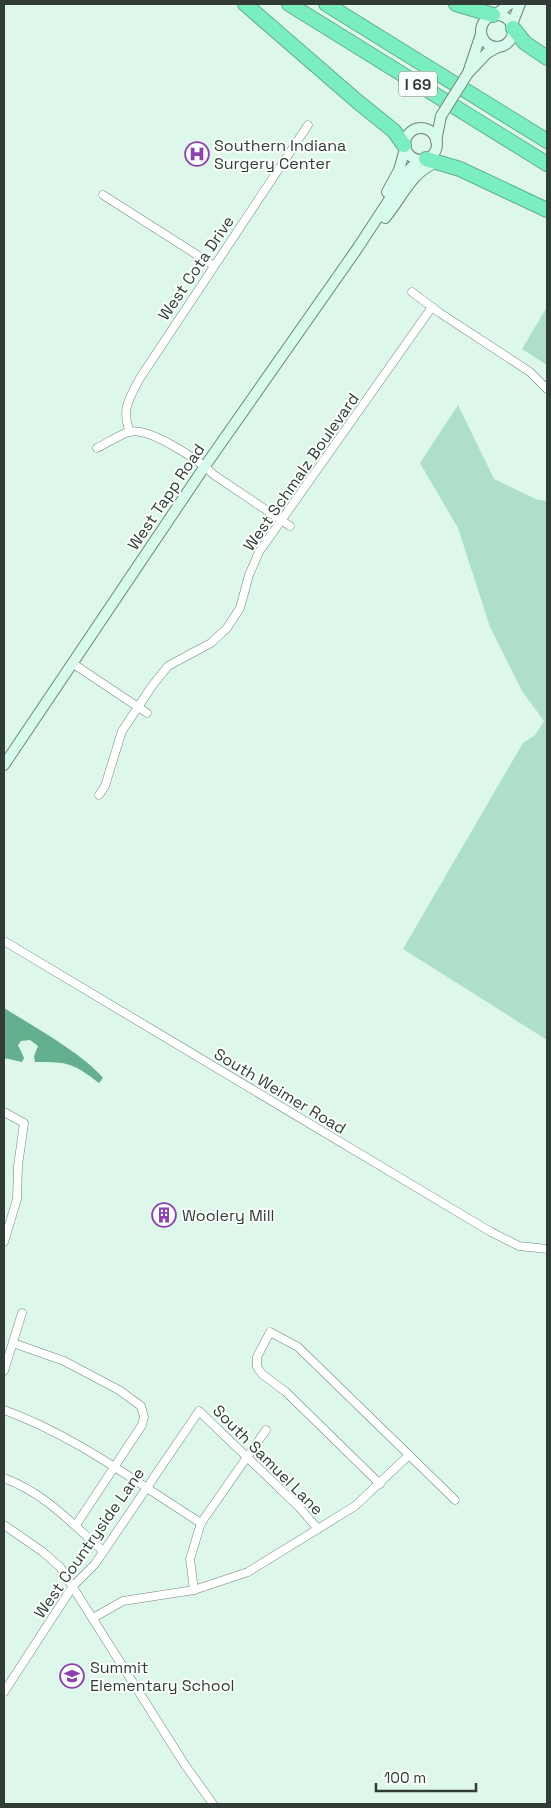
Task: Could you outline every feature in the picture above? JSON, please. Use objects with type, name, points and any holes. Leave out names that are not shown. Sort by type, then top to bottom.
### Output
[{"type":"highway","points":[[245,4],[394,131],[405,147]]},
{"type":"highway","name":"I 69","points":[[289,4],[547,164]]},
{"type":"highway","name":"I 69","points":[[326,4],[547,141]]},
{"type":"highway","points":[[456,4],[495,15]]},
{"type":"highway","points":[[512,26],[522,41],[547,58]]},
{"type":"highway","points":[[427,160],[460,169],[547,210]]},
{"type":"main road","points":[[468,73],[485,20],[510,4]]},
{"type":"main road","points":[[357,248],[389,213],[414,177],[425,167],[427,160],[435,151],[441,116],[468,73],[487,53],[508,43],[520,4]]},
{"type":"main road","points":[[495,15],[506,17],[512,26]]},
{"type":"main road","points":[[481,34],[489,45],[498,47]]},
{"type":"main road","points":[[427,160],[411,156],[405,147],[407,136],[441,116]]},
{"type":"main road","points":[[419,128],[432,133],[436,141]]},
{"type":"main road","name":"West Tapp Road","points":[[357,248],[399,170],[405,147]]},
{"type":"main road","name":"West Tapp Road","points":[[4,765],[205,466],[357,248],[408,171],[427,160]]},
{"type":"street","name":"West Cota Drive","points":[[130,432],[124,418],[127,403],[140,378],[308,125]]},
{"type":"street","points":[[103,194],[213,266]]},
{"type":"street","points":[[412,292],[530,372],[547,389]]},
{"type":"street","name":"West Schmalz Boulevard","points":[[99,795],[105,786],[122,732],[138,707],[168,666],[211,643],[227,628],[240,608],[255,560],[432,307]]},
{"type":"street","points":[[96,448],[130,432],[156,437],[205,466],[214,475],[290,526]]},
{"type":"street","points":[[72,663],[147,712]]},
{"type":"street","name":"South Weimer Road","points":[[4,941],[491,1232],[520,1246],[547,1249]]},
{"type":"street","points":[[4,1112],[24,1123],[18,1166],[17,1199],[4,1242]]},
{"type":"street","points":[[4,1371],[22,1314]]},
{"type":"street","points":[[380,1484],[286,1392],[257,1367],[257,1358],[270,1332],[305,1352],[455,1500]]},
{"type":"street","points":[[13,1343],[64,1361],[99,1379],[139,1404],[144,1417],[142,1425],[76,1525]]},
{"type":"street","points":[[4,1410],[29,1419],[76,1442],[144,1488],[201,1523]]},
{"type":"street","name":"South Samuel Lane","points":[[199,1411],[299,1507],[318,1529]]},
{"type":"street","name":"West Countryside Lane","points":[[4,1692],[73,1586],[95,1564],[144,1488],[199,1411]]},
{"type":"street","points":[[194,1590],[190,1558],[201,1523],[266,1430]]},
{"type":"street","points":[[93,1618],[124,1601],[194,1590],[248,1572],[355,1506],[409,1454]]},
{"type":"street","points":[[4,1478],[32,1490],[68,1516],[103,1551]]},
{"type":"street","points":[[4,1525],[43,1552],[60,1567],[185,1765],[213,1804]]},
{"type":"shaded area","points":[[547,307],[547,365],[522,349]]},
{"type":"shaded area","points":[[458,405],[494,479],[538,500],[547,501],[547,1040],[403,949],[523,743],[535,735],[544,721],[522,691],[490,627],[458,528],[420,463]]},
{"type":"shaded area","points":[[4,1008],[71,1050],[95,1069],[103,1078],[99,1083],[83,1071],[70,1065],[55,1062],[35,1062],[34,1056],[38,1046],[30,1040],[21,1041],[18,1045],[24,1058],[22,1062],[4,1058]]},
{"type":"place","name":"Southern Indiana Surgery Center","points":[[197,154]]},
{"type":"place","name":"Woolery Mill","points":[[164,1215]]},
{"type":"place","name":"Summit Elementary School","points":[[72,1676]]}]
